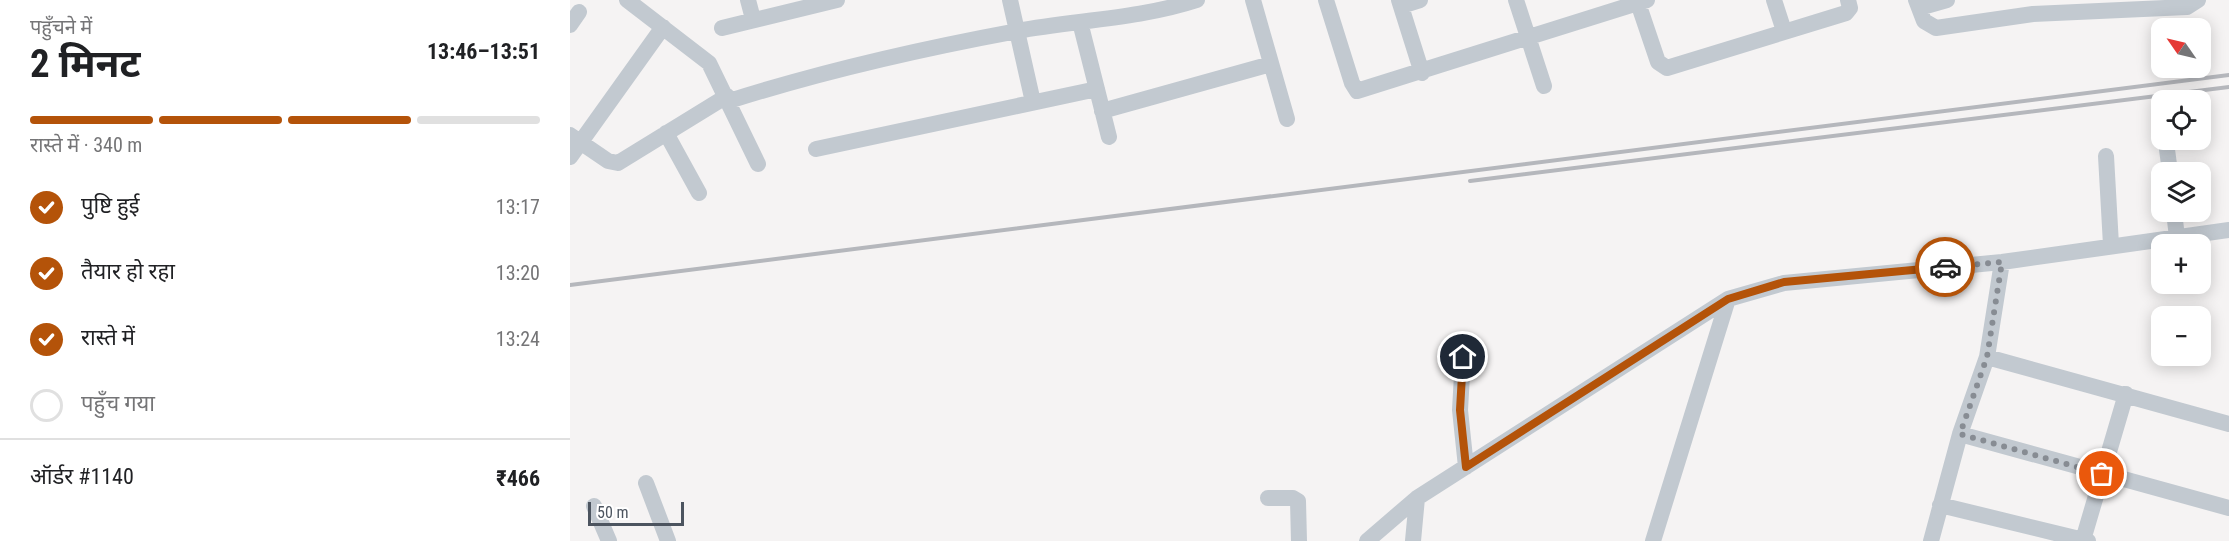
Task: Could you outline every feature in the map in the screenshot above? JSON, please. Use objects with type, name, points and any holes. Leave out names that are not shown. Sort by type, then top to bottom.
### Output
[{"type":"street","points":[[627,0],[704,57],[728,99],[758,164]]},
{"type":"street","points":[[748,0],[753,19]]},
{"type":"street","points":[[722,28],[837,0]]},
{"type":"street","points":[[1010,0],[1033,102]]},
{"type":"street","points":[[575,139],[608,161],[618,163],[728,99],[803,77],[1017,31],[1080,22],[1144,7],[1197,0]]},
{"type":"street","points":[[1253,0],[1287,120]]},
{"type":"street","points":[[1326,0],[1352,83],[1357,92],[1529,39],[1641,1],[1658,62],[1663,67],[1846,13],[1850,8],[1848,0]]},
{"type":"street","points":[[1420,0],[1400,3],[1422,73]]},
{"type":"street","points":[[1516,0],[1544,86]]},
{"type":"street","points":[[1774,0],[1784,31]]},
{"type":"street","points":[[1947,0],[1918,4],[1927,25],[1936,28],[2033,14],[2157,4],[2187,6],[2198,0]]},
{"type":"street","points":[[1080,22],[1109,137]]},
{"type":"street","points":[[570,157],[575,139],[663,27]]},
{"type":"street","points":[[1102,111],[1271,64]]},
{"type":"street","points":[[816,149],[1097,89]]},
{"type":"street","points":[[666,133],[699,194]]},
{"type":"street","points":[[2106,156],[2111,245]]},
{"type":"street","points":[[2199,234],[2229,230]]},
{"type":"street","points":[[1367,541],[1417,498],[1728,299],[1784,282],[2002,262],[2151,240]]},
{"type":"street","points":[[1931,541],[1960,434],[1987,357],[2002,262]]},
{"type":"street","points":[[1653,541],[1728,299]]},
{"type":"street","points":[[1463,357],[1460,410],[1466,467]]},
{"type":"street","points":[[1987,357],[2229,424]]},
{"type":"street","points":[[1940,505],[2085,540],[2126,394]]},
{"type":"street","points":[[1960,434],[2229,508]]},
{"type":"street","points":[[646,483],[668,541]]},
{"type":"street","points":[[1268,498],[1293,498],[1298,501],[1299,541]]},
{"type":"street","points":[[1413,541],[1417,498]]},
{"type":"street","points":[[594,506],[609,541]]},
{"type":"railway","points":[[570,285],[2229,75]]},
{"type":"railway","points":[[1470,181],[2229,87]]},
{"type":"way so far","points":[[1945,267],[2002,262],[1987,357],[1960,434],[2102,474]]},
{"type":"route","points":[[1463,357],[1460,410],[1466,467],[1728,299],[1784,282],[1945,267]]}]
